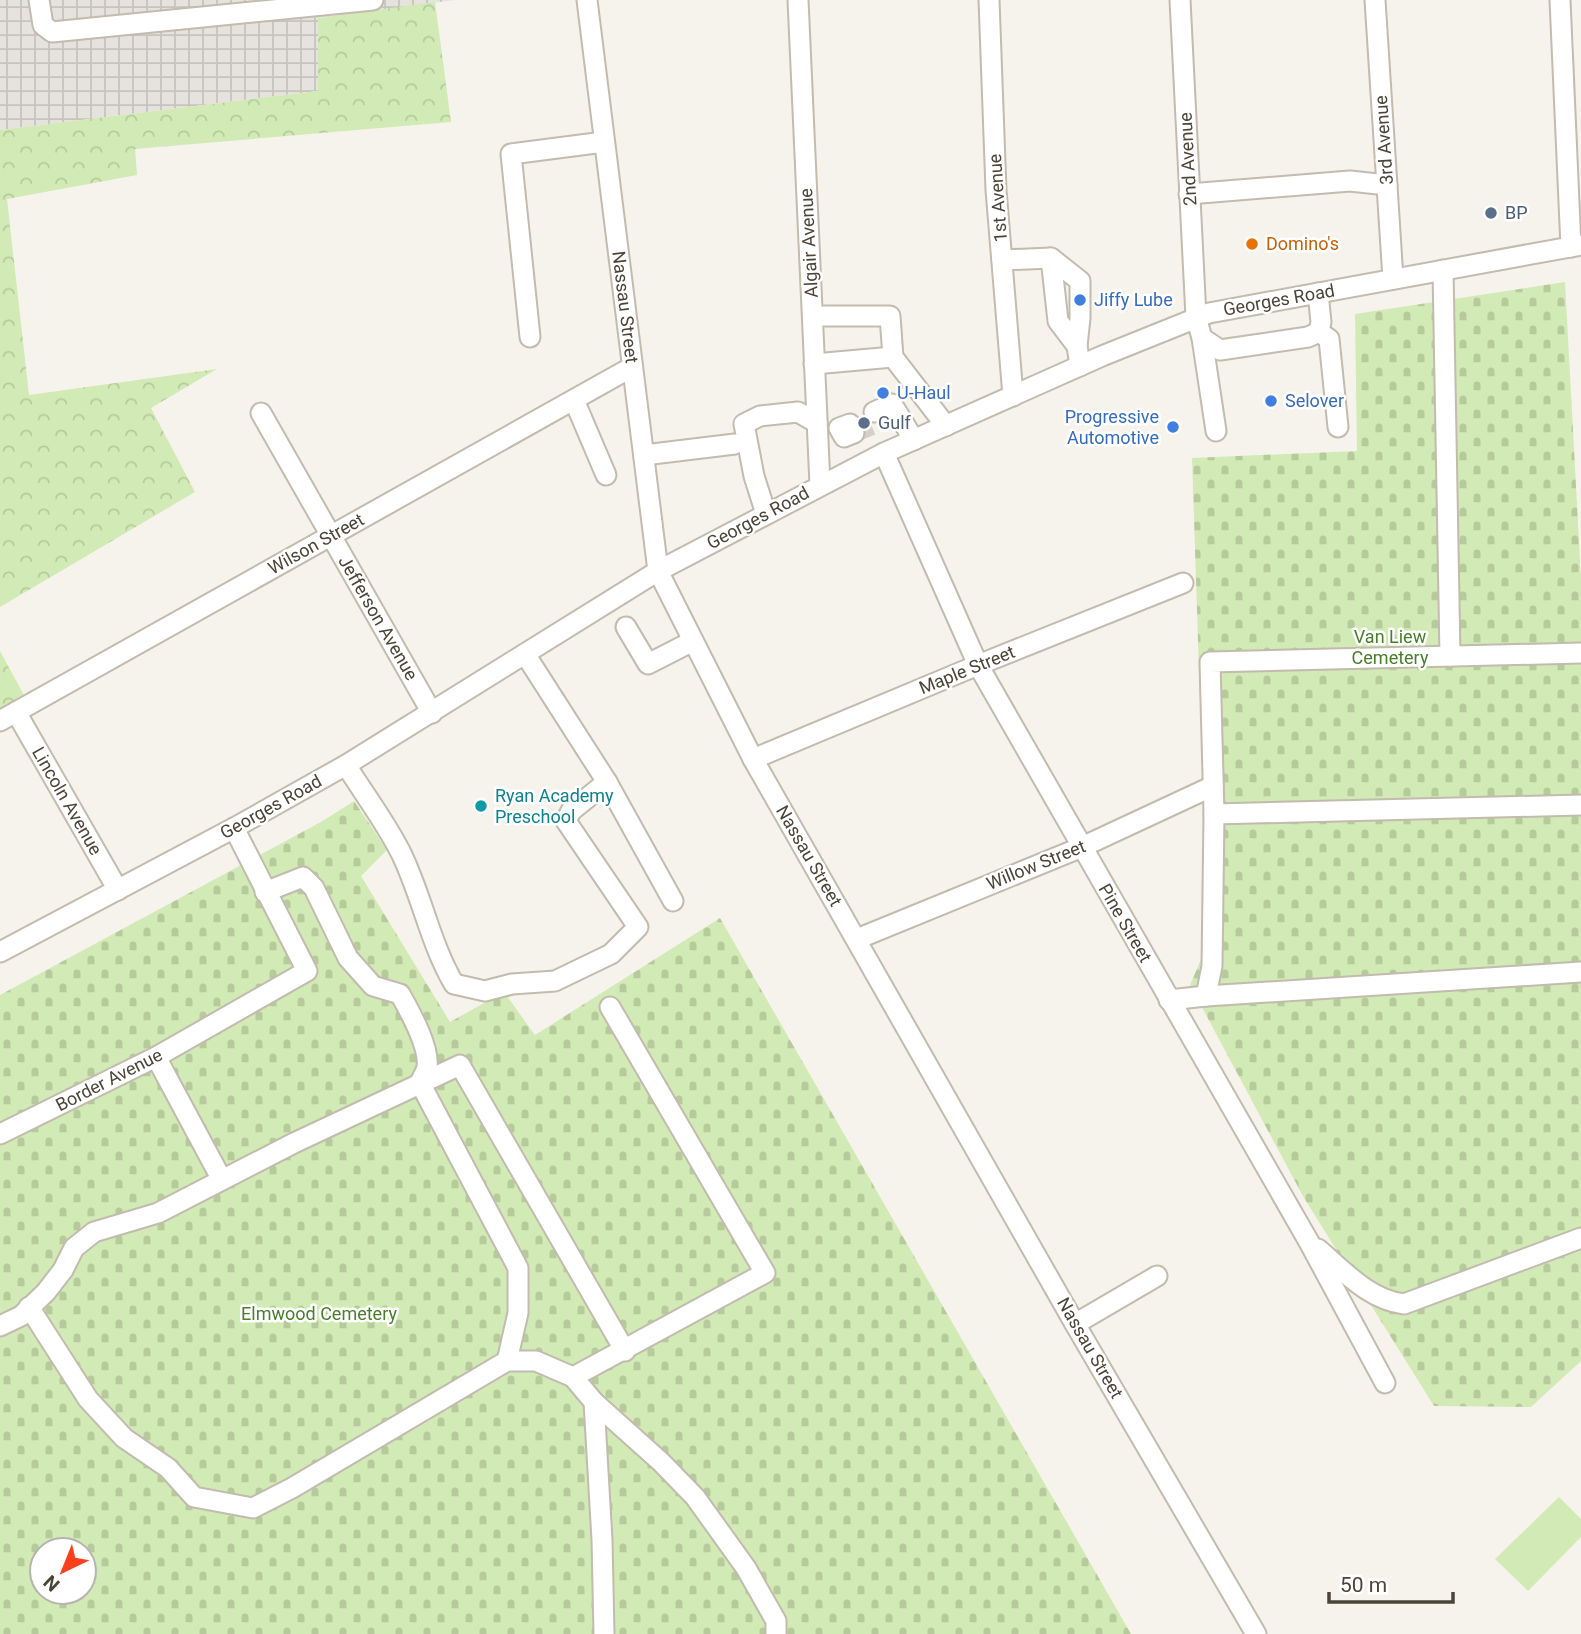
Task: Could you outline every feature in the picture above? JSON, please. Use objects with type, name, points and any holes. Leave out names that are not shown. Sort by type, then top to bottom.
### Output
[{"type":"street","points":[[39,0],[43,25],[52,32],[373,0]]},
{"type":"street","name":"Nassau Street","points":[[587,0],[658,571],[753,759],[1075,1324],[1256,1634]]},
{"type":"street","name":"Algair Avenue","points":[[798,0],[820,485]]},
{"type":"street","name":"1st Avenue","points":[[989,0],[996,190],[1013,396]]},
{"type":"street","name":"2nd Avenue","points":[[1180,0],[1196,317],[1202,338],[1216,431]]},
{"type":"street","name":"3rd Avenue","points":[[1375,0],[1393,279]]},
{"type":"street","points":[[1560,0],[1576,246]]},
{"type":"street","points":[[530,337],[511,154],[604,142]]},
{"type":"street","points":[[1189,194],[1350,181],[1387,185]]},
{"type":"street","name":"Georges Road","points":[[0,952],[118,891],[346,765],[658,571],[884,453],[1196,317],[1576,246]]},
{"type":"street","points":[[1002,260],[1051,258],[1058,321],[1077,346],[1080,366]]},
{"type":"street","points":[[1443,270],[1450,656]]},
{"type":"street","points":[[1318,293],[1321,322],[1319,332]]},
{"type":"street","points":[[813,316],[890,316],[893,357],[946,426]]},
{"type":"street","points":[[1202,338],[1220,350],[1308,337],[1319,332]]},
{"type":"street","points":[[1319,332],[1329,339],[1338,427]]},
{"type":"street","points":[[814,364],[893,357]]},
{"type":"street","name":"Wilson Street","points":[[8,716],[632,367]]},
{"type":"street","points":[[574,400],[606,475]]},
{"type":"street","points":[[876,417],[892,404],[914,440]]},
{"type":"street","points":[[766,514],[754,476],[744,424],[760,416],[798,412],[817,423]]},
{"type":"street","name":"Jefferson Avenue","points":[[261,413],[432,713]]},
{"type":"street","points":[[818,443],[848,430]]},
{"type":"street","points":[[644,455],[735,444]]},
{"type":"street","name":"Pine Street","points":[[884,453],[978,665],[1309,1242],[1385,1383]]},
{"type":"street","name":"Maple Street","points":[[753,759],[1183,583]]},
{"type":"street","points":[[626,627],[648,664],[693,641]]},
{"type":"street","points":[[1206,996],[1212,966],[1214,814],[1210,662],[1581,653]]},
{"type":"street","points":[[525,654],[607,782],[673,901]]},
{"type":"street","name":"Lincoln Avenue","points":[[8,716],[118,891]]},
{"type":"street","points":[[346,765],[401,852],[430,925],[440,959],[454,984],[485,991],[512,984],[555,981],[611,954],[638,927],[566,821],[571,811],[607,782]]},
{"type":"street","name":"Willow Street","points":[[857,939],[1082,847],[1213,786]]},
{"type":"street","points":[[1214,814],[1581,805]]},
{"type":"street","points":[[234,828],[265,892],[303,877],[314,888],[348,958],[373,986],[400,994],[422,1037],[427,1067],[420,1083]]},
{"type":"street","name":"Border Avenue","points":[[0,1135],[156,1056],[307,971],[265,892]]},
{"type":"street","points":[[1169,1000],[1581,972]]},
{"type":"street","points":[[573,1377],[765,1273],[610,1007]]},
{"type":"street","points":[[156,1056],[222,1180]]},
{"type":"street","points":[[0,1326],[20,1316],[29,1307],[63,1270],[74,1248],[94,1232],[158,1213],[294,1143],[460,1065],[625,1351]]},
{"type":"street","points":[[420,1083],[518,1268],[518,1313],[507,1361]]},
{"type":"street","points":[[1309,1242],[1367,1291],[1388,1303],[1404,1304],[1581,1238]]},
{"type":"street","points":[[1075,1324],[1157,1276]]},
{"type":"street","points":[[29,1307],[88,1399],[124,1438],[168,1468],[194,1497],[253,1508],[292,1488],[507,1361],[536,1361],[573,1377],[594,1402],[661,1462],[695,1497],[746,1568],[780,1630]]},
{"type":"street","points":[[594,1402],[604,1634]]},
{"type":"shaded area","points":[[0,0],[455,0],[318,18],[318,91],[0,130]]},
{"type":"green space","points":[[435,2],[451,122],[135,149],[137,175],[7,199],[29,395],[217,369],[151,408],[195,492],[0,607],[0,130],[318,91],[318,18]]},
{"type":"green space","name":"Van Liew Cemetery","points":[[1565,282],[1581,579],[1581,1361],[1531,1407],[1434,1406],[1304,1198],[1190,985],[1208,943],[1192,458],[1357,451],[1355,314]]},
{"type":"green space","points":[[0,651],[25,697],[0,711]]},
{"type":"green space","name":"Elmwood Cemetery","points":[[354,801],[387,850],[361,876],[450,1022],[504,992],[535,1035],[720,918],[1131,1634],[0,1634],[0,995],[321,822]]},
{"type":"green space","points":[[1559,1497],[1581,1519],[1581,1537],[1528,1591],[1495,1559]]},
{"type":"tunnel","points":[[854,433],[878,423]]},
{"type":"place","name":"BP","points":[[1491,213]]},
{"type":"place","name":"Domino's","points":[[1252,244]]},
{"type":"place","name":"Jiffy Lube","points":[[1080,300]]},
{"type":"place","name":"U-Haul","points":[[883,393]]},
{"type":"place","name":"Selover","points":[[1271,401]]},
{"type":"place","name":"Gulf","points":[[864,423]]},
{"type":"place","name":"Progressive Automotive","points":[[1173,427]]},
{"type":"place","name":"Ryan Academy Preschool","points":[[481,806]]}]
